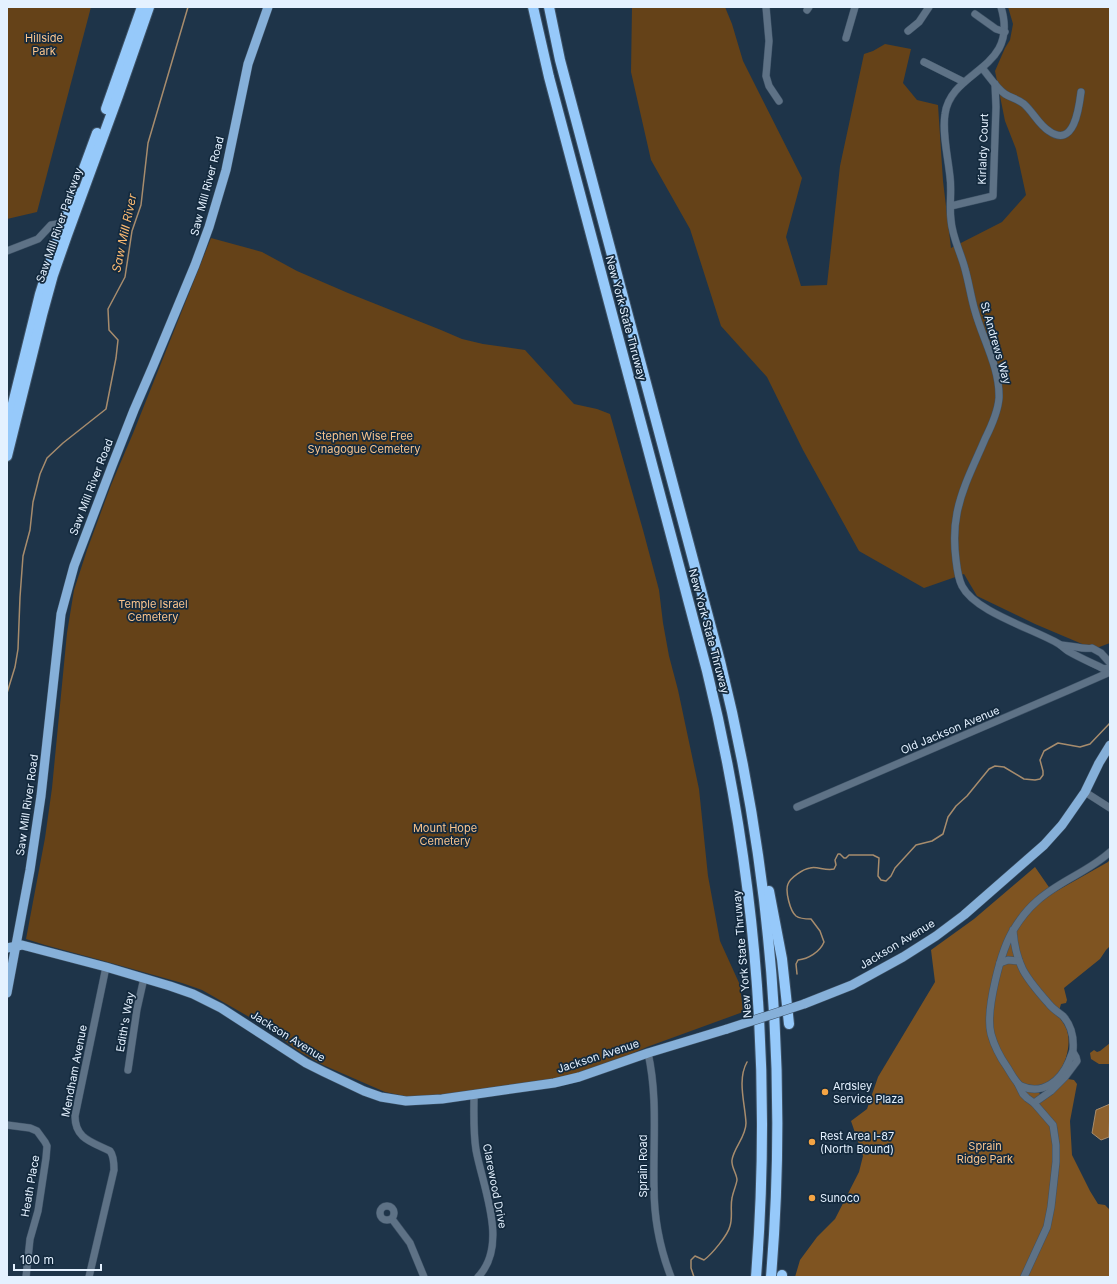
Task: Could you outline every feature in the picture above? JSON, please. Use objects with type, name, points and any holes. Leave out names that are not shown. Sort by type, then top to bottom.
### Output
[{"type":"highway","name":"Saw Mill River Parkway","points":[[7,428],[46,274],[63,223],[109,101],[142,7]]},
{"type":"highway","name":"Saw Mill River Parkway","points":[[7,456],[53,275],[66,235],[116,103],[149,7]]},
{"type":"highway","name":"New York State Thruway","points":[[533,7],[551,84],[707,671],[722,732],[734,796],[752,921],[760,1034],[762,1160],[756,1277]]},
{"type":"highway","name":"New York State Thruway","points":[[549,7],[560,60],[724,675],[743,764],[763,889],[776,1050],[777,1163],[771,1277]]},
{"type":"highway","points":[[754,827],[771,898],[785,984],[789,1024]]},
{"type":"main road","name":"Saw Mill River Road","points":[[7,993],[12,947],[32,858],[41,796],[61,614],[74,566],[112,466],[195,265],[209,227],[226,170],[248,64],[268,7]]},
{"type":"main road","name":"Jackson Avenue","points":[[12,947],[22,945],[106,967],[182,990],[208,1001],[306,1062],[364,1091],[381,1096],[410,1102],[427,1101],[554,1083],[579,1077],[648,1053],[830,995],[852,985],[903,957],[936,936],[964,915],[1044,845],[1062,825],[1085,792],[1099,763],[1110,745]]},
{"type":"street","points":[[766,7],[769,41],[766,76],[769,86],[779,101]]},
{"type":"street","points":[[846,38],[855,7]]},
{"type":"street","points":[[908,31],[919,22],[929,7]]},
{"type":"street","name":"St Andrews Way","points":[[1002,7],[1005,20],[1005,32],[1002,42],[987,65],[964,82],[949,101],[944,118],[952,187],[952,226],[965,269],[975,311],[999,384],[999,401],[992,424],[965,487],[957,511],[954,548],[959,579],[971,599],[1007,620],[1061,645],[1083,647],[1088,649],[1092,648],[1101,653],[1102,657],[1110,667],[1104,669],[1066,650],[1061,645]]},
{"type":"street","points":[[975,14],[996,28],[1005,32]]},
{"type":"street","points":[[924,62],[964,82]]},
{"type":"street","points":[[982,68],[1006,95],[1017,99],[1024,104],[1048,131],[1060,135],[1066,135],[1070,132],[1079,110],[1081,92]]},
{"type":"street","name":"Kirlaldy Court","points":[[951,206],[993,196],[996,107],[995,83]]},
{"type":"street","points":[[7,251],[38,239],[51,225],[63,223]]},
{"type":"street","points":[[1084,659],[1088,649]]},
{"type":"street","points":[[1095,664],[1102,657]]},
{"type":"street","name":"Old Jackson Avenue","points":[[797,807],[1062,694],[1110,667]]},
{"type":"street","points":[[1085,792],[1110,808]]},
{"type":"street","points":[[1024,1277],[1047,1227],[1051,1207],[1056,1162],[1056,1146],[1053,1125],[1034,1103],[1027,1098],[1001,1059],[991,1034],[990,1020],[992,999],[1000,964],[1014,930],[1037,901],[1056,886],[1100,861],[1110,852]]},
{"type":"street","points":[[1014,930],[1014,944],[1024,972],[1050,1006],[1064,1017],[1070,1028],[1073,1039],[1073,1052],[1066,1068],[1057,1080],[1043,1088],[1033,1088],[1018,1084]]},
{"type":"street","points":[[1000,964],[1008,960],[1019,961]]},
{"type":"street","name":"Mendham Avenue","points":[[89,1277],[114,1170],[114,1164],[110,1151],[83,1137],[78,1131],[75,1116],[106,967]]},
{"type":"street","name":"Edith's Way","points":[[128,1070],[137,1009],[144,978]]},
{"type":"street","points":[[1034,1103],[1051,1091],[1072,1069],[1077,1061],[1073,1052]]},
{"type":"street","name":"Sprain Road","points":[[648,1053],[652,1072],[654,1096],[655,1207],[663,1253],[671,1277]]},
{"type":"street","name":"Clarewood Drive","points":[[474,1094],[473,1124],[493,1236],[490,1261],[478,1277]]},
{"type":"street","name":"Heath Place","points":[[7,1125],[30,1128],[37,1131],[47,1146],[38,1211],[30,1239],[26,1277]]},
{"type":"street","points":[[392,1219],[410,1243],[424,1277]]},
{"type":"green space","name":"Hillside Park","points":[[7,7],[91,7],[37,212],[7,219]]},
{"type":"green space","points":[[632,7],[725,7],[732,24],[743,61],[802,178],[786,237],[801,286],[827,285],[840,166],[864,54],[885,44],[911,49],[903,83],[917,100],[938,105],[943,181],[951,248],[1002,222],[1026,195],[1016,149],[1005,121],[995,71],[1010,40],[1013,24],[1008,7],[1110,7],[1110,643],[1094,649],[1035,624],[977,596],[964,574],[924,588],[859,551],[803,450],[767,377],[721,326],[690,229],[651,160],[631,72]]},
{"type":"green space","name":"Mount Hope Cemetery","points":[[211,238],[262,252],[297,271],[462,339],[483,344],[525,350],[574,404],[597,409],[610,414],[659,590],[669,656],[678,690],[699,789],[708,876],[720,941],[740,985],[743,1012],[647,1047],[610,1063],[550,1082],[447,1094],[414,1097],[404,1096],[385,1092],[323,1065],[300,1052],[258,1022],[202,990],[26,939],[45,838],[52,788],[67,633],[74,590],[111,485]]},
{"type":"green space","name":"Sprain Ridge Park","points":[[1110,859],[1110,946],[1100,959],[1064,988],[1067,1000],[1066,1003],[1061,1004],[1059,1016],[1067,1030],[1069,1040],[1066,1057],[1062,1068],[1057,1075],[1037,1090],[1040,1094],[1047,1096],[1068,1079],[1074,1080],[1077,1084],[1070,1121],[1072,1155],[1098,1204],[1105,1205],[1110,1210],[1110,1277],[795,1277],[800,1260],[817,1237],[835,1219],[859,1172],[863,1156],[851,1121],[867,1109],[878,1077],[935,982],[931,950],[974,919],[1035,867],[1053,893],[1108,862]]},
{"type":"green space","points":[[1110,1043],[1110,1064],[1099,1064],[1091,1059],[1090,1053],[1094,1050],[1097,1052],[1100,1051]]},
{"type":"shaded area","points":[[1110,1104],[1109,1137],[1101,1140],[1092,1133],[1096,1110]]},
{"type":"waterway","name":"Saw Mill River","points":[[7,693],[15,667],[18,649],[23,556],[30,530],[33,502],[40,474],[47,458],[63,443],[106,409],[118,340],[109,330],[108,309],[125,277],[132,231],[141,205],[148,143],[188,7]]},
{"type":"waterway","points":[[797,974],[796,964],[798,960],[813,954],[820,949],[824,942],[820,931],[811,919],[803,919],[796,916],[790,906],[787,887],[789,882],[797,874],[810,868],[834,869],[836,865],[835,860],[838,854],[844,858],[849,855],[873,855],[879,858],[878,876],[881,880],[886,881],[891,876],[895,868],[916,845],[932,841],[943,834],[948,817],[989,769],[995,766],[1004,767],[1024,779],[1040,779],[1043,775],[1040,760],[1044,751],[1058,743],[1080,747],[1090,744],[1110,723]]},
{"type":"waterway","points":[[694,1277],[691,1268],[691,1260],[695,1256],[704,1260],[723,1239],[729,1230],[731,1223],[731,1201],[737,1180],[732,1165],[732,1160],[744,1133],[746,1123],[742,1092],[742,1076],[747,1062]]},
{"type":"place","name":"Ardsley Service Plaza","points":[[825,1092]]},
{"type":"place","name":"Rest Area I-87 (North Bound)","points":[[812,1142]]},
{"type":"place","name":"Sunoco","points":[[812,1198]]},
{"type":"park label","name":"Stephen Wise Free Synagogue Cemetery","points":[[364,442]]},
{"type":"park label","name":"Temple Israel Cemetery","points":[[153,610]]}]
